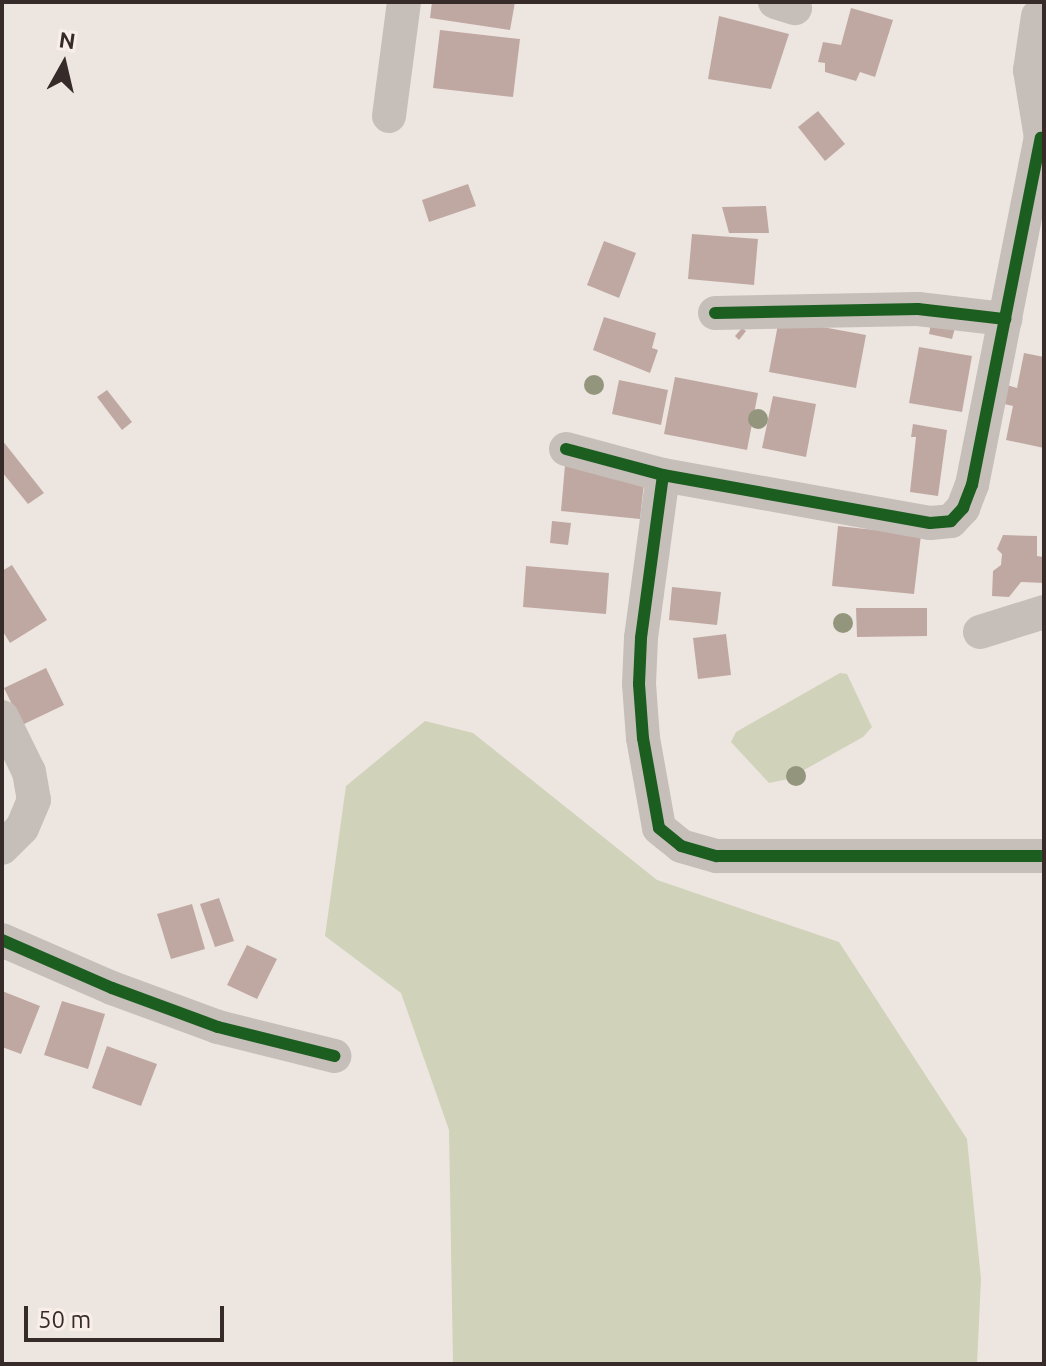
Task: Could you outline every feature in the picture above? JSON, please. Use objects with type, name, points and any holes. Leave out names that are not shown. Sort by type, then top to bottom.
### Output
[{"type":"street","points":[[389,116],[404,2]]},
{"type":"street","points":[[566,449],[663,475],[930,523],[951,521],[963,508],[972,485],[1042,138],[1030,70],[1038,16]]},
{"type":"street","points":[[715,313],[918,309],[1005,319]]},
{"type":"street","points":[[663,475],[641,638],[639,684],[643,738],[659,828],[681,846],[717,856],[1044,856]]},
{"type":"street","points":[[980,632],[1044,612]]},
{"type":"street","points":[[2,717],[29,772],[34,800],[22,828],[2,848]]},
{"type":"street","points":[[2,940],[112,988],[218,1027],[334,1056]]},
{"type":"green space","points":[[840,673],[847,674],[872,727],[863,737],[788,779],[769,783],[731,742],[736,732]]},
{"type":"green space","points":[[425,721],[473,733],[657,880],[839,942],[967,1139],[981,1279],[977,1364],[453,1364],[449,1130],[401,993],[325,936],[346,786]]},
{"type":"building","points":[[432,2],[515,2],[510,30],[430,18]]},
{"type":"building","points":[[851,8],[893,20],[875,77],[860,72],[856,81],[825,72],[825,63],[818,62],[823,42],[841,45]]},
{"type":"building","points":[[719,16],[789,34],[771,89],[708,79]]},
{"type":"building","points":[[440,30],[520,39],[513,97],[433,88]]},
{"type":"building","points":[[818,111],[845,144],[825,161],[798,127]]},
{"type":"building","points":[[468,184],[476,206],[429,222],[422,200]]},
{"type":"building","points":[[766,206],[769,233],[729,233],[722,207]]},
{"type":"building","points":[[692,234],[758,239],[754,285],[688,279]]},
{"type":"building","points":[[604,241],[636,253],[619,298],[587,285]]},
{"type":"building","points":[[604,317],[656,333],[652,348],[658,350],[650,373],[593,350]]},
{"type":"building","points":[[779,319],[866,335],[856,388],[769,372]]},
{"type":"building","points":[[931,323],[955,328],[952,339],[929,334]]},
{"type":"building","points":[[742,328],[746,331],[739,340],[735,336]]},
{"type":"building","points":[[919,347],[972,356],[962,412],[909,403]]},
{"type":"building","points":[[1024,353],[1044,357],[1044,448],[1006,440],[1013,406],[1004,404],[1007,385],[1017,388]]},
{"type":"building","points":[[675,377],[758,393],[747,450],[664,434]]},
{"type":"building","points":[[619,380],[668,390],[661,425],[612,414]]},
{"type":"building","points":[[107,390],[132,422],[122,430],[97,397]]},
{"type":"building","points":[[773,396],[816,404],[806,457],[762,448]]},
{"type":"building","points":[[913,424],[947,430],[938,496],[910,492],[916,437],[911,437]]},
{"type":"building","points":[[2,440],[44,493],[28,504],[2,472]]},
{"type":"building","points":[[565,465],[645,474],[640,519],[561,511]]},
{"type":"building","points":[[552,521],[571,523],[568,545],[550,543]]},
{"type":"building","points":[[838,526],[921,535],[914,594],[832,586]]},
{"type":"building","points":[[1003,535],[1037,536],[1037,556],[1044,557],[1044,583],[1021,582],[1009,597],[992,596],[993,571],[1001,565],[1002,554],[997,549]]},
{"type":"building","points":[[12,565],[47,620],[10,643],[2,630],[2,571]]},
{"type":"building","points":[[526,566],[609,573],[606,614],[523,607]]},
{"type":"building","points":[[672,587],[721,592],[717,625],[669,620]]},
{"type":"building","points":[[856,608],[927,608],[927,636],[857,637]]},
{"type":"building","points":[[726,634],[731,675],[698,679],[693,638]]},
{"type":"building","points":[[46,668],[64,705],[22,725],[4,688]]},
{"type":"building","points":[[219,898],[234,941],[215,947],[200,904]]},
{"type":"building","points":[[192,904],[205,949],[171,959],[157,914]]},
{"type":"building","points":[[247,945],[277,959],[257,999],[227,985]]},
{"type":"building","points":[[2,991],[40,1006],[21,1054],[2,1047]]},
{"type":"building","points":[[62,1001],[105,1014],[88,1069],[44,1055]]},
{"type":"building","points":[[107,1046],[157,1064],[141,1106],[92,1088]]},
{"type":"cycle path","points":[[566,449],[663,475],[930,523],[951,521],[963,508],[972,485],[1041,138],[1044,138]]},
{"type":"cycle path","points":[[715,313],[918,309],[1005,319]]},
{"type":"cycle path","points":[[663,475],[641,638],[639,684],[643,738],[659,828],[681,846],[717,856],[1044,856]]},
{"type":"cycle path","points":[[2,940],[112,988],[218,1027],[334,1056]]}]
